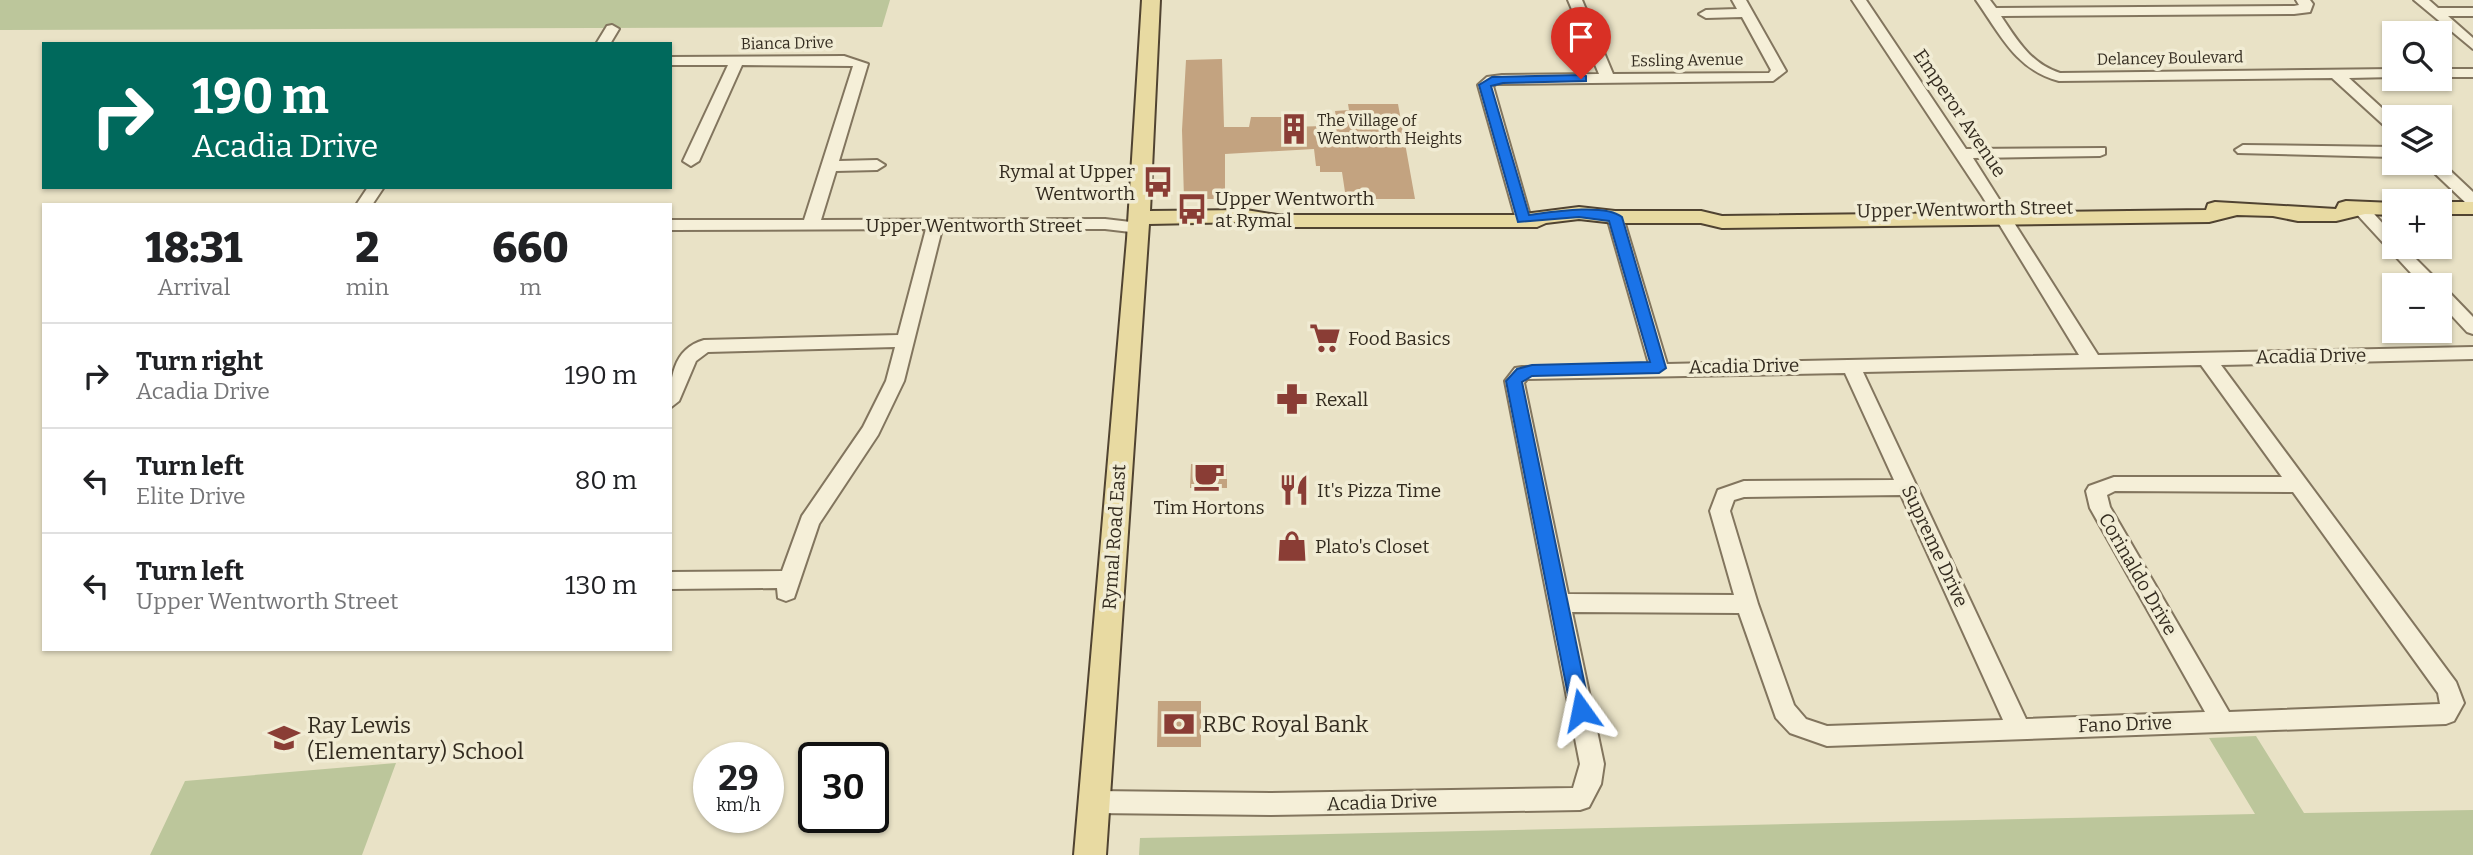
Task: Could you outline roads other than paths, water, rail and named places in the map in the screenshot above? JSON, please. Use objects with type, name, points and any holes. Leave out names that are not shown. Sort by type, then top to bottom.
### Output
[{"type":"main road","name":"Rymal Road East","points":[[1090,855],[1139,223],[1151,0]]},
{"type":"main road","points":[[2452,208],[2473,208]]},
{"type":"main road","name":"Upper Wentworth Street","points":[[1139,223],[1249,228],[1277,222],[1523,219],[1560,224],[1615,217],[1701,218],[1722,222],[2000,213],[2209,216],[2229,211],[2273,210],[2298,215],[2336,215],[2360,209],[2382,209]]},
{"type":"street","points":[[1575,0],[1608,79]]},
{"type":"street","name":"Emperor Avenue","points":[[1859,0],[1962,153],[2091,359]]},
{"type":"street","points":[[1987,6],[2104,5],[2294,10],[2305,9],[2303,0]]},
{"type":"street","points":[[2421,0],[2473,45]]},
{"type":"street","points":[[1706,14],[1743,6]]},
{"type":"street","name":"Essling Avenue","points":[[1523,219],[1485,85],[1492,80],[1503,79],[1773,77],[1779,71],[1743,6]]},
{"type":"street","name":"Delancey Boulevard","points":[[1987,6],[2026,63],[2045,75],[2382,73]]},
{"type":"street","points":[[2436,12],[2473,12]]},
{"type":"street","points":[[604,42],[612,29]]},
{"type":"street","name":"Bianca Drive","points":[[672,61],[844,60],[860,64],[811,225]]},
{"type":"street","points":[[691,161],[737,61]]},
{"type":"street","points":[[2335,73],[2382,116]]},
{"type":"street","points":[[2452,73],[2473,73]]},
{"type":"street","points":[[2243,150],[2382,152]]},
{"type":"street","points":[[1962,153],[2100,151]]},
{"type":"street","points":[[830,166],[877,165]]},
{"type":"street","points":[[2445,175],[2473,201]]},
{"type":"street","points":[[2360,209],[2382,232]]},
{"type":"street","points":[[1615,217],[1659,368]]},
{"type":"street","name":"Upper Wentworth Street","points":[[672,225],[936,226],[1139,223]]},
{"type":"street","points":[[672,582],[788,585],[809,522],[871,430],[895,381],[936,226]]},
{"type":"street","points":[[2407,259],[2421,273]]},
{"type":"street","points":[[2452,306],[2473,328]]},
{"type":"street","points":[[672,396],[688,358],[704,346],[907,341]]},
{"type":"street","name":"Acadia Drive","points":[[1095,802],[1272,804],[1580,799],[1589,784],[1592,764],[1514,381],[1522,373],[1532,370],[2473,353]]},
{"type":"street","name":"Fano Drive","points":[[1907,487],[1744,489],[1725,495],[1720,511],[1747,604],[1784,711],[1798,726],[1827,736],[2446,714],[2453,703],[2448,689],[2296,485],[2206,358]]},
{"type":"street","name":"Supreme Drive","points":[[1850,364],[2019,728]]},
{"type":"street","name":"Corinaldo Drive","points":[[2222,721],[2100,508],[2096,491],[2113,484],[2296,485]]},
{"type":"street","points":[[1559,603],[1747,604]]},
{"type":"place","name":"The Village of Wentworth Heights","points":[[1294,129]]},
{"type":"place","name":"Rymal at Upper Wentworth","points":[[1158,182]]},
{"type":"place","name":"Upper Wentworth at Rymal","points":[[1192,209]]},
{"type":"place","name":"Food Basics","points":[[1325,338]]},
{"type":"place","name":"Rexall","points":[[1292,399]]},
{"type":"place","name":"Tim Hortons","points":[[1209,476]]},
{"type":"place","name":"It's Pizza Time","points":[[1294,490]]},
{"type":"place","name":"Plato's Closet","points":[[1292,546]]},
{"type":"place","name":"RBC Royal Bank","points":[[1179,724]]},
{"type":"place","name":"Ray Lewis (Elementary) School","points":[[284,738]]}]
